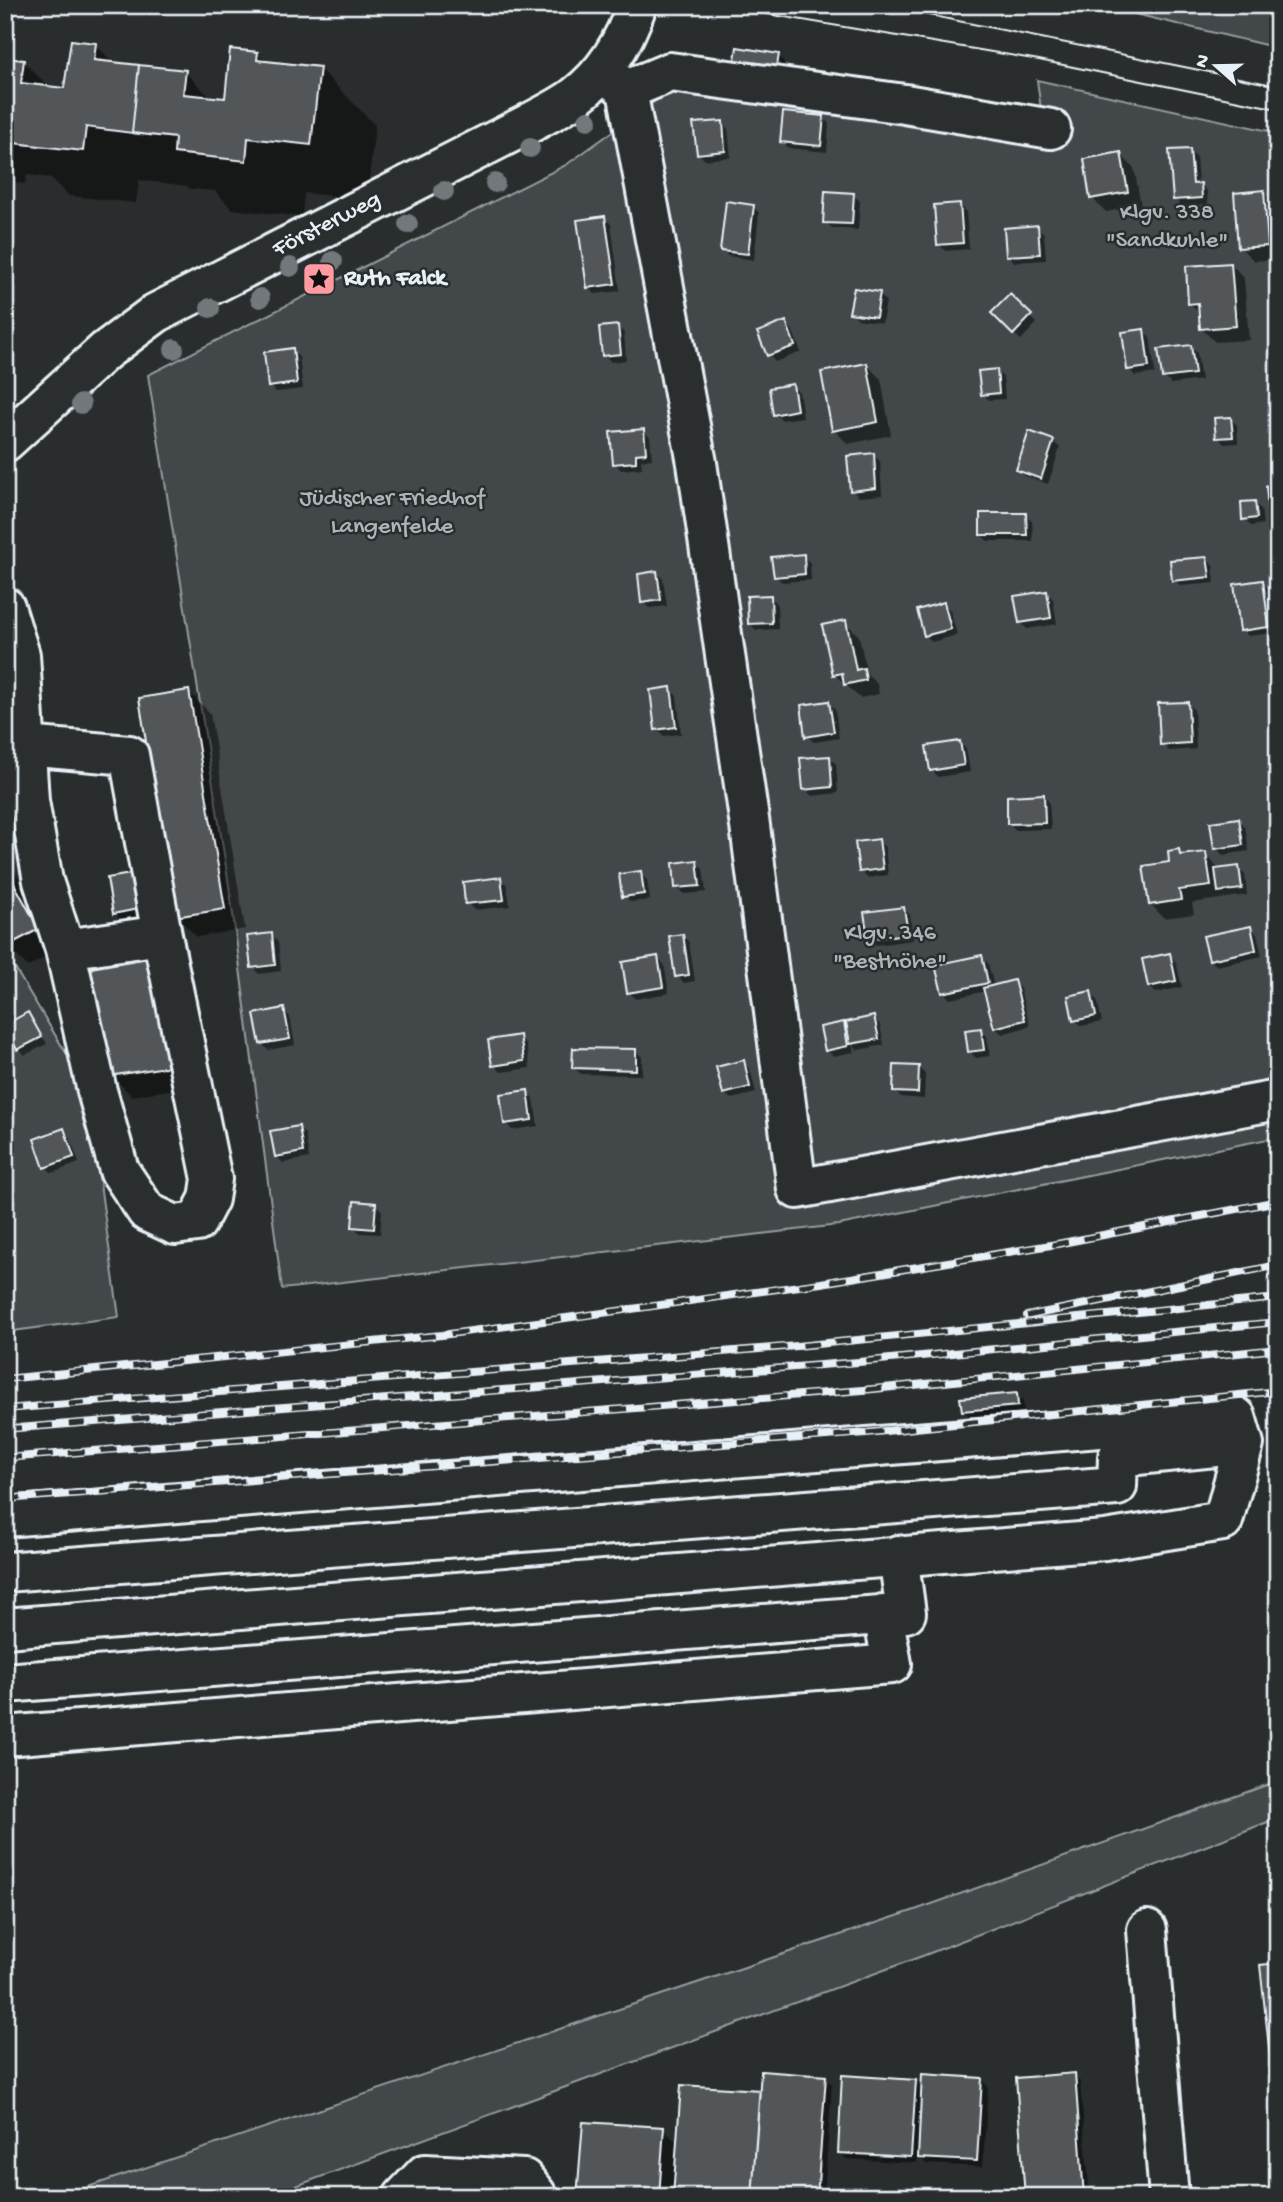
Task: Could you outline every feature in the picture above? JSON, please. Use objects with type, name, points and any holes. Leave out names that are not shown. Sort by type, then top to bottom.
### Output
[{"type":"street","name":"Försterweg","points":[[5,442],[105,351],[156,313],[528,124],[575,97],[615,81],[637,5]]},
{"type":"street","points":[[1051,129],[905,103],[670,72],[615,81],[697,463],[750,826],[797,1189],[1278,1100]]},
{"type":"street","points":[[5,607],[20,655],[25,746],[29,801],[43,881],[65,949],[97,1091],[119,1170],[147,1212],[175,1225],[197,1222],[209,1199],[212,1180],[162,935],[129,755],[25,746]]},
{"type":"street","points":[[65,949],[162,935]]},
{"type":"street","points":[[5,1517],[1236,1417],[1244,1444],[1223,1521],[1105,1540],[5,1628]]},
{"type":"street","points":[[5,1572],[1117,1486],[1118,1457],[1244,1444]]},
{"type":"street","points":[[5,1683],[906,1613],[898,1555]]},
{"type":"street","points":[[5,1736],[892,1664],[883,1615]]},
{"type":"street","points":[[1147,1930],[1169,2197]]},
{"type":"street","points":[[403,2197],[425,2174],[524,2179],[536,2197]]},
{"type":"green space","points":[[1097,5],[1278,5],[1278,48]]},
{"type":"green space","name":"Klgv. 346 \"Besthöhe\"","points":[[686,79],[1045,139],[1037,80],[1278,133],[1278,1137],[839,1225],[282,1289],[230,892],[148,375],[566,165]]},
{"type":"green space","points":[[5,952],[86,1086],[119,1317],[5,1332]]},
{"type":"green space","points":[[1278,1781],[1278,1818],[925,1955],[266,2197],[58,2197],[915,1910]]},
{"type":"building","points":[[71,40],[96,43],[94,60],[139,65],[132,133],[86,127],[83,151],[14,143],[15,127],[5,126],[5,58],[24,60],[21,83],[64,88]]},
{"type":"building","points":[[737,47],[779,54],[776,72],[734,65]]},
{"type":"building","points":[[230,49],[258,52],[257,60],[320,67],[311,145],[248,138],[246,161],[174,153],[175,138],[132,133],[139,65],[186,70],[183,94],[225,98]]},
{"type":"building","points":[[783,112],[824,116],[821,146],[780,142]]},
{"type":"building","points":[[723,121],[725,151],[697,154],[693,123]]},
{"type":"building","points":[[1190,149],[1193,184],[1201,183],[1202,198],[1173,200],[1169,150]]},
{"type":"building","points":[[1121,152],[1128,192],[1090,199],[1084,159]]},
{"type":"building","points":[[1264,190],[1268,246],[1238,248],[1234,193]]},
{"type":"building","points":[[825,191],[854,193],[852,224],[823,223]]},
{"type":"building","points":[[726,201],[754,205],[748,254],[720,251]]},
{"type":"building","points":[[960,203],[963,243],[937,245],[934,205]]},
{"type":"building","points":[[605,216],[615,284],[587,288],[577,220]]},
{"type":"building","points":[[1038,225],[1040,254],[1006,256],[1004,228]]},
{"type":"building","points":[[1231,263],[1236,326],[1200,329],[1198,303],[1188,304],[1186,266]]},
{"type":"building","points":[[854,288],[880,292],[876,317],[849,313]]},
{"type":"building","points":[[1010,294],[1032,315],[1013,335],[991,313]]},
{"type":"building","points":[[786,321],[795,346],[767,356],[757,332]]},
{"type":"building","points":[[618,325],[621,354],[602,356],[599,327]]},
{"type":"building","points":[[1144,329],[1149,367],[1127,370],[1122,332]]},
{"type":"building","points":[[1273,337],[1278,337],[1278,378]]},
{"type":"building","points":[[1191,345],[1195,374],[1162,378],[1158,349]]},
{"type":"building","points":[[293,348],[297,383],[268,387],[264,352]]},
{"type":"building","points":[[867,363],[878,422],[832,431],[821,372]]},
{"type":"building","points":[[997,369],[999,393],[981,395],[978,371]]},
{"type":"building","points":[[793,384],[797,410],[773,415],[769,388]]},
{"type":"building","points":[[1231,417],[1233,437],[1216,438],[1214,418]]},
{"type":"building","points":[[644,429],[646,453],[636,454],[636,462],[613,464],[610,432]]},
{"type":"building","points":[[1029,431],[1054,440],[1041,479],[1016,470]]},
{"type":"building","points":[[874,453],[876,488],[850,491],[847,456]]},
{"type":"building","points":[[1266,486],[1278,486],[1278,521],[1269,522]]},
{"type":"building","points":[[1255,501],[1257,518],[1242,520],[1241,502]]},
{"type":"building","points":[[980,513],[1026,513],[1027,535],[980,535]]},
{"type":"building","points":[[804,554],[805,574],[774,577],[771,557]]},
{"type":"building","points":[[1207,557],[1210,577],[1172,581],[1170,560]]},
{"type":"building","points":[[657,571],[661,600],[641,603],[638,574]]},
{"type":"building","points":[[1263,580],[1269,627],[1240,631],[1234,584]]},
{"type":"building","points":[[1047,591],[1051,618],[1019,623],[1014,596]]},
{"type":"building","points":[[771,595],[772,623],[748,624],[747,596]]},
{"type":"building","points":[[944,602],[951,629],[924,636],[917,610]]},
{"type":"building","points":[[846,620],[856,670],[864,668],[866,680],[844,685],[842,673],[833,675],[822,625]]},
{"type":"building","points":[[671,687],[676,727],[655,730],[650,690]]},
{"type":"building","points":[[189,690],[225,909],[174,917],[139,698]]},
{"type":"building","points":[[829,701],[834,732],[805,737],[801,705]]},
{"type":"building","points":[[1188,702],[1190,743],[1160,745],[1158,703]]},
{"type":"building","points":[[960,741],[964,765],[930,771],[926,746]]},
{"type":"building","points":[[830,756],[832,787],[803,790],[800,758]]},
{"type":"building","points":[[1044,794],[1045,823],[1007,824],[1007,796]]},
{"type":"building","points":[[1239,818],[1243,845],[1214,849],[1210,822]]},
{"type":"building","points":[[879,839],[883,869],[859,872],[855,842]]},
{"type":"building","points":[[1179,849],[1180,855],[1206,852],[1211,886],[1179,890],[1181,900],[1149,905],[1143,866],[1169,862],[1168,851]]},
{"type":"building","points":[[697,860],[700,886],[675,888],[673,863]]},
{"type":"building","points":[[1239,866],[1242,889],[1218,892],[1215,869]]},
{"type":"building","points":[[5,867],[39,929],[5,947]]},
{"type":"building","points":[[641,871],[644,894],[622,897],[619,874]]},
{"type":"building","points":[[131,874],[138,909],[113,914],[107,878]]},
{"type":"building","points":[[501,877],[504,900],[465,904],[463,882]]},
{"type":"building","points":[[904,907],[908,934],[868,939],[864,912]]},
{"type":"building","points":[[1251,926],[1256,950],[1209,960],[1203,936]]},
{"type":"building","points":[[272,933],[275,965],[251,968],[247,936]]},
{"type":"building","points":[[683,934],[689,975],[675,977],[669,936]]},
{"type":"building","points":[[1170,953],[1176,981],[1148,987],[1142,959]]},
{"type":"building","points":[[982,955],[988,983],[942,993],[935,965]]},
{"type":"building","points":[[658,956],[663,987],[627,993],[622,962]]},
{"type":"building","points":[[153,957],[172,1066],[109,1076],[91,968]]},
{"type":"building","points":[[1014,980],[1025,1020],[994,1028],[983,988]]},
{"type":"building","points":[[1091,991],[1096,1016],[1073,1021],[1068,996]]},
{"type":"building","points":[[284,1008],[290,1039],[260,1044],[254,1014]]},
{"type":"building","points":[[28,1012],[42,1037],[17,1050],[5,1025]]},
{"type":"building","points":[[874,1016],[879,1039],[850,1044],[846,1022]]},
{"type":"building","points":[[844,1022],[848,1046],[825,1051],[820,1027]]},
{"type":"building","points":[[981,1028],[984,1050],[968,1052],[965,1030]]},
{"type":"building","points":[[520,1035],[524,1061],[492,1066],[488,1040]]},
{"type":"building","points":[[573,1048],[636,1049],[636,1070],[572,1068]]},
{"type":"building","points":[[744,1060],[750,1087],[723,1094],[716,1067]]},
{"type":"building","points":[[894,1065],[919,1066],[918,1093],[893,1092]]},
{"type":"building","points":[[528,1090],[532,1120],[504,1124],[500,1094]]},
{"type":"building","points":[[299,1126],[303,1152],[275,1157],[270,1131]]},
{"type":"building","points":[[64,1128],[74,1157],[44,1168],[34,1139]]},
{"type":"building","points":[[354,1201],[376,1203],[374,1229],[352,1227]]},
{"type":"building","points":[[1017,1393],[1018,1406],[962,1411],[960,1398]]},
{"type":"building","points":[[1278,1963],[1278,2120],[1277,2120],[1260,1965]]},
{"type":"building","points":[[761,2071],[826,2076],[817,2197],[752,2197]]},
{"type":"building","points":[[1075,2073],[1084,2197],[1025,2197],[1016,2078]]},
{"type":"building","points":[[922,2074],[982,2078],[977,2161],[918,2158]]},
{"type":"building","points":[[842,2075],[916,2080],[911,2157],[838,2153]]},
{"type":"building","points":[[681,2085],[760,2090],[752,2197],[673,2197]]},
{"type":"building","points":[[583,2122],[664,2127],[659,2197],[577,2197]]},
{"type":"tram line","points":[[714,5],[1039,60],[1278,109]]},
{"type":"tram line","points":[[879,5],[1278,86]]},
{"type":"railway","points":[[5,1379],[442,1335],[821,1283],[1057,1244],[1278,1201]]},
{"type":"railway","points":[[1027,1316],[1278,1265]]},
{"type":"railway","points":[[5,1409],[797,1346],[1278,1298]]},
{"type":"railway","points":[[5,1429],[859,1362],[1278,1322]]},
{"type":"railway","points":[[5,1458],[863,1390],[1278,1349]]},
{"type":"railway","points":[[5,1499],[866,1433],[1278,1391]]},
{"type":"place","name":"Ruth Falck","points":[[319,279]]},
{"type":"park label","name":"Klgv. 338 \"Sandkuhle\"","points":[[1167,227]]},
{"type":"park label","name":"Jüdischer Friedhof Langenfelde","points":[[392,513]]}]
